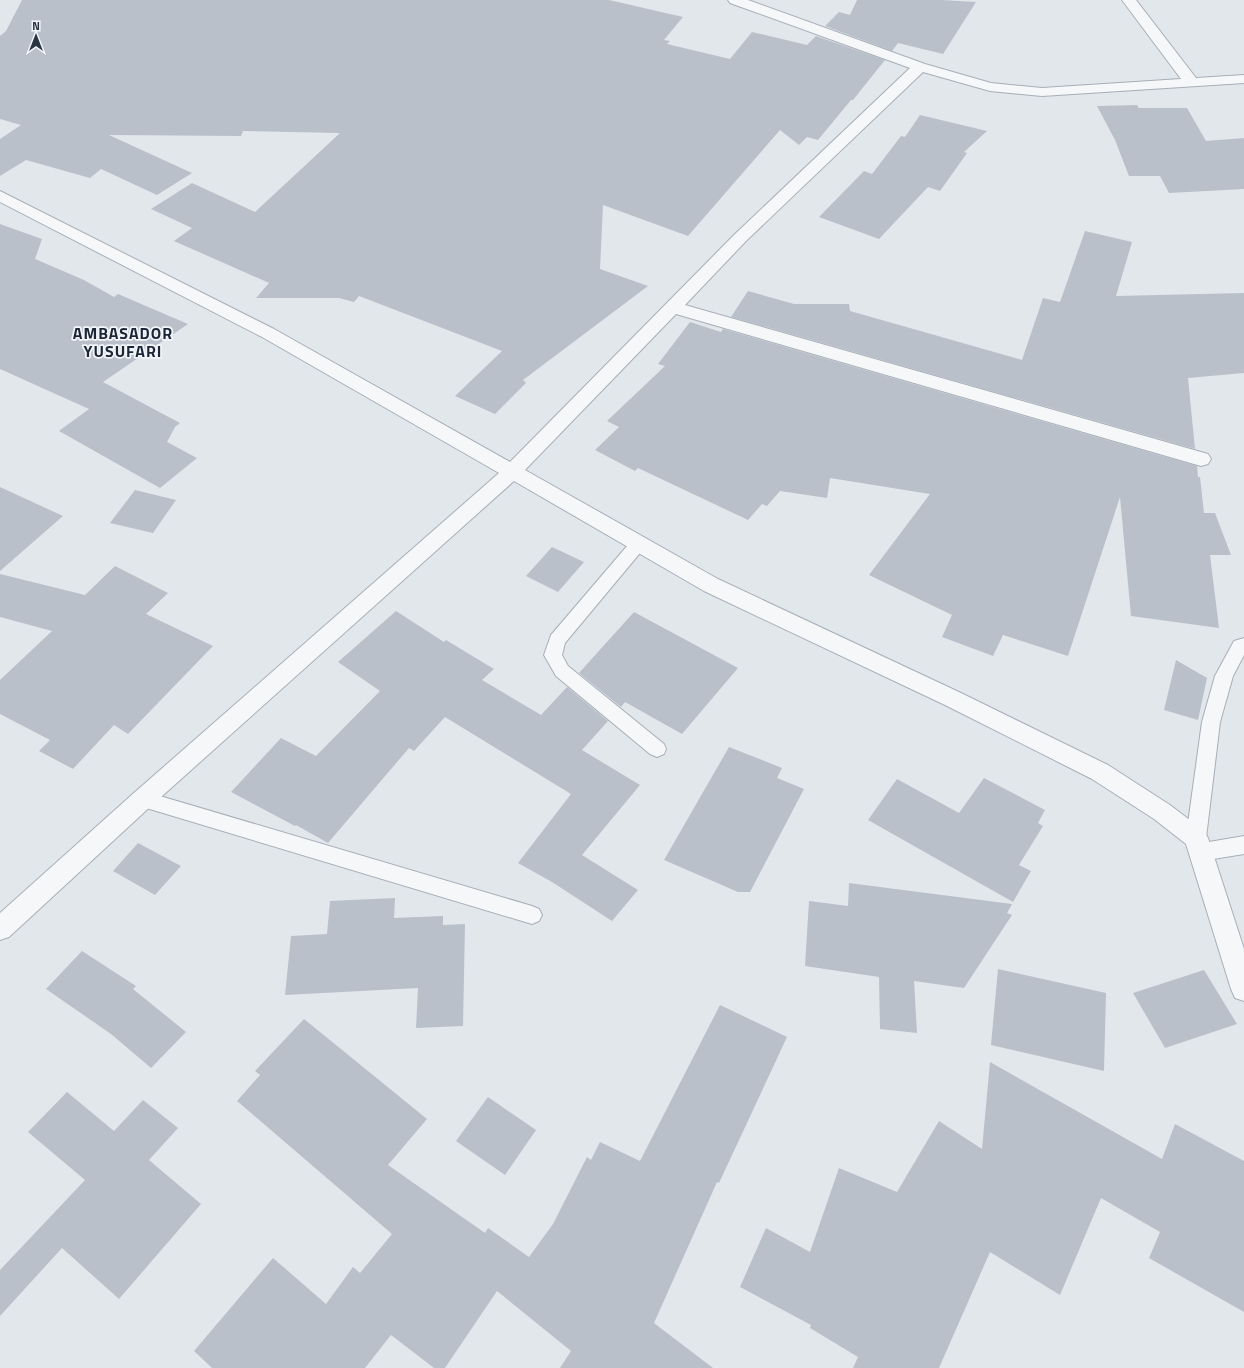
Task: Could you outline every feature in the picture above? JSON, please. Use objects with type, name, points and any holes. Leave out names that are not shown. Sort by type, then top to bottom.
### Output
[{"type":"street","points":[[735,0],[920,67],[990,87],[1042,92],[1244,79]]},
{"type":"street","points":[[1130,0],[1192,83]]},
{"type":"street","points":[[0,929],[143,799],[513,471],[740,238],[920,67]]},
{"type":"street","points":[[0,196],[268,333],[711,585],[953,700],[1100,772],[1162,812],[1198,845],[1244,989]]},
{"type":"street","points":[[673,307],[1202,459]]},
{"type":"lane","points":[[639,543],[557,640],[553,655],[562,671],[657,749]]},
{"type":"lane","points":[[1244,646],[1240,646],[1224,676],[1211,722],[1198,845],[1244,845]]},
{"type":"lane","points":[[143,799],[532,915]]},
{"type":"building","points":[[22,0],[609,0],[683,17],[664,40],[670,41],[667,44],[730,59],[752,32],[807,45],[816,36],[885,60],[818,140],[807,137],[799,145],[780,130],[688,236],[603,205],[600,269],[648,286],[523,380],[526,383],[495,414],[455,396],[502,351],[359,296],[354,302],[339,298],[256,298],[269,283],[174,241],[192,228],[151,209],[192,183],[255,212],[340,133],[243,131],[241,136],[109,135],[192,173],[157,195],[101,169],[90,178],[26,160],[0,176],[0,139],[21,125],[0,119],[0,36],[6,31]]},
{"type":"building","points":[[857,0],[941,0],[976,2],[943,54],[898,43],[892,51],[825,26],[839,12],[850,15]]},
{"type":"building","points":[[1137,105],[1139,108],[1187,108],[1206,141],[1244,138],[1244,189],[1169,193],[1160,176],[1129,176],[1115,140],[1097,106]]},
{"type":"building","points":[[920,115],[987,131],[964,152],[967,153],[940,191],[928,187],[879,239],[819,217],[864,171],[872,174],[901,136],[905,137]]},
{"type":"building","points":[[0,224],[42,239],[35,259],[84,280],[114,297],[118,294],[188,324],[103,382],[180,423],[175,427],[167,442],[197,458],[160,488],[59,431],[89,409],[0,369]]},
{"type":"building","points":[[1085,231],[1132,242],[1116,296],[1244,293],[1244,373],[1188,378],[1195,449],[731,317],[748,291],[794,304],[849,304],[850,311],[1022,360],[1043,298],[1060,302]]},
{"type":"building","points":[[690,322],[721,332],[723,329],[1197,466],[1198,477],[1200,477],[1204,513],[1215,513],[1231,555],[1210,555],[1219,628],[1131,616],[1120,497],[1068,656],[1003,635],[993,656],[942,637],[952,615],[869,575],[930,494],[830,478],[827,498],[780,491],[767,506],[762,504],[748,520],[638,468],[635,471],[595,450],[619,427],[607,421],[665,366],[658,364]]},
{"type":"building","points":[[0,487],[63,516],[0,571]]},
{"type":"building","points":[[135,490],[176,500],[153,533],[110,523]]},
{"type":"building","points":[[552,547],[584,562],[558,592],[526,576]]},
{"type":"building","points":[[115,566],[168,593],[146,614],[213,646],[128,734],[114,725],[73,769],[39,751],[50,740],[0,714],[0,680],[52,631],[0,617],[0,574],[85,595]]},
{"type":"building","points":[[396,611],[444,642],[446,640],[494,669],[482,680],[541,715],[567,687],[608,721],[582,750],[640,785],[582,855],[638,890],[612,921],[552,882],[518,863],[571,794],[445,717],[414,751],[409,748],[328,843],[231,792],[281,738],[316,756],[380,691],[338,662]]},
{"type":"building","points":[[634,612],[738,668],[682,734],[625,702],[621,707],[579,673]]},
{"type":"building","points":[[1176,660],[1207,678],[1198,720],[1164,710]]},
{"type":"building","points":[[729,747],[782,768],[777,778],[804,789],[750,892],[738,892],[664,860]]},
{"type":"building","points":[[984,778],[1045,810],[1038,823],[1043,826],[1019,865],[1031,871],[1013,902],[868,820],[897,779],[959,813]]},
{"type":"building","points":[[138,843],[181,866],[155,895],[113,871]]},
{"type":"building","points":[[849,883],[1012,904],[1007,913],[1012,915],[964,988],[914,981],[917,1033],[880,1029],[879,977],[805,966],[809,901],[848,906]]},
{"type":"building","points":[[395,898],[394,918],[443,916],[443,925],[465,924],[463,1026],[416,1028],[418,988],[285,995],[291,936],[327,934],[330,901]]},
{"type":"building","points":[[82,951],[136,986],[133,989],[186,1032],[151,1068],[111,1034],[46,989]]},
{"type":"building","points":[[998,969],[1106,993],[1104,1071],[991,1045]]},
{"type":"building","points":[[1204,970],[1237,1024],[1165,1048],[1133,993]]},
{"type":"building","points":[[720,1005],[787,1037],[719,1183],[717,1182],[654,1323],[713,1368],[560,1368],[571,1351],[497,1291],[445,1368],[434,1368],[391,1335],[365,1368],[212,1368],[194,1351],[273,1258],[326,1304],[353,1267],[360,1273],[392,1234],[237,1101],[260,1075],[255,1071],[304,1019],[427,1119],[388,1165],[485,1233],[488,1228],[529,1257],[553,1224],[587,1157],[591,1160],[600,1142],[640,1161]]},
{"type":"building","points":[[990,1062],[1162,1159],[1175,1124],[1244,1161],[1244,1312],[1149,1258],[1160,1232],[1101,1198],[1060,1295],[990,1252],[939,1368],[853,1368],[858,1357],[810,1328],[811,1325],[740,1287],[766,1228],[810,1252],[839,1168],[897,1192],[939,1121],[982,1149]]},
{"type":"building","points":[[67,1092],[114,1131],[143,1100],[178,1128],[149,1160],[201,1204],[119,1299],[62,1248],[0,1316],[0,1270],[85,1180],[28,1132]]},
{"type":"building","points":[[488,1097],[536,1130],[505,1175],[456,1141]]},
{"type":"district","name":"AMBASADOR YUSUFARI","points":[[123,342]]}]
